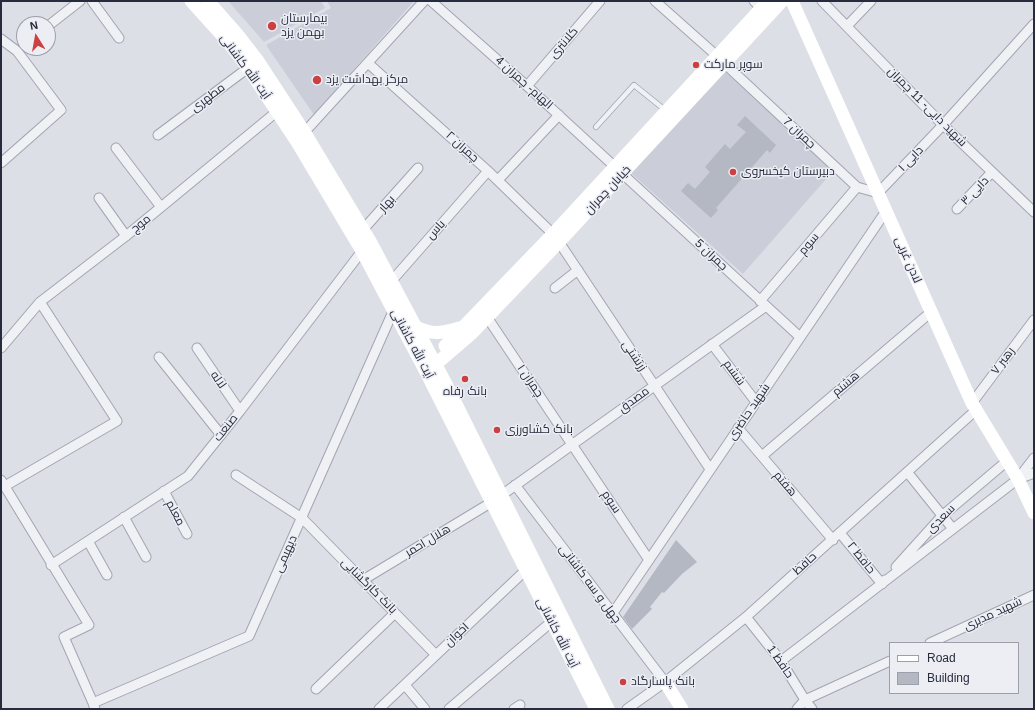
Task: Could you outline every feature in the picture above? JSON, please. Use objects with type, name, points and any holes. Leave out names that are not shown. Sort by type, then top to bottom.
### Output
[{"type":"main road","name":"آیت الله کاشانی","points":[[191,1],[228,42],[253,64]]},
{"type":"main road","name":"آیت الله کاشانی","points":[[208,1],[237,34],[253,64],[301,137],[366,246],[429,364],[497,498],[556,618],[596,709]]},
{"type":"main road","name":"خیابان چمران","points":[[619,170],[666,111],[782,1]]},
{"type":"main road","name":"لادن غربی","points":[[792,1],[974,407],[1018,479],[1034,513]]},
{"type":"main road","name":"خیابان چمران","points":[[429,364],[452,352],[487,317],[556,238],[721,60],[761,3]]},
{"type":"main road","name":"خیابان چمران","points":[[429,364],[465,326],[556,238]]},
{"type":"main road","name":"آیت الله کاشانی","points":[[397,304],[414,326],[429,364],[445,382],[497,498]]},
{"type":"main road","points":[[414,326],[425,331],[444,333],[465,326]]},
{"type":"main road","points":[[445,382],[447,364],[452,352]]},
{"type":"main road","name":"آیت الله کاشانی","points":[[556,618],[608,709]]},
{"type":"main road","points":[[665,682],[682,709]]},
{"type":"street","points":[[56,20],[80,1]]},
{"type":"street","points":[[92,1],[119,38]]},
{"type":"street","points":[[301,137],[424,1]]},
{"type":"street","name":"الهام- چمران 4","points":[[431,1],[619,170]]},
{"type":"street","name":"کلانتری","points":[[527,86],[600,1]]},
{"type":"street","name":"چمران 7","points":[[655,1],[721,60],[857,187],[878,193]]},
{"type":"street","name":"شهید دایی- 11 چمران","points":[[822,1],[943,125],[1034,212]]},
{"type":"street","points":[[847,26],[870,1]]},
{"type":"street","name":"دایی ۱","points":[[878,193],[943,125],[1034,24]]},
{"type":"street","points":[[1,39],[16,46]]},
{"type":"street","points":[[1,163],[61,110],[25,56]]},
{"type":"street","name":"مطهری","points":[[158,135],[253,64]]},
{"type":"street","name":"چمران ۲","points":[[368,64],[498,180],[556,238]]},
{"type":"street","name":"موج","points":[[1,348],[40,302],[126,236],[282,108]]},
{"type":"street","points":[[498,180],[559,115]]},
{"type":"street","points":[[116,148],[161,207]]},
{"type":"street","name":"بهار","points":[[359,234],[418,168]]},
{"type":"street","name":"چمران 5","points":[[619,170],[800,337]]},
{"type":"street","name":"یاس","points":[[387,285],[488,171]]},
{"type":"street","name":"دایی ۳","points":[[957,209],[992,172]]},
{"type":"street","name":"سوم","points":[[763,303],[857,187]]},
{"type":"street","points":[[99,198],[126,236]]},
{"type":"street","name":"شهید حاضری","points":[[613,613],[886,211]]},
{"type":"street","name":"زرتشتی","points":[[556,238],[710,469]]},
{"type":"street","name":"صنعت","points":[[51,565],[188,476],[240,411],[366,246]]},
{"type":"street","points":[[555,288],[578,270]]},
{"type":"street","points":[[40,302],[118,421],[3,483],[89,626],[64,637],[94,706]]},
{"type":"street","name":"مصدق","points":[[497,498],[516,486],[712,344],[763,303]]},
{"type":"street","name":"دیهیمی","points":[[94,706],[249,636],[397,304]]},
{"type":"street","name":"هشتم","points":[[762,456],[931,312]]},
{"type":"street","name":"چمران ۱","points":[[487,317],[572,445]]},
{"type":"street","name":"رهبر ۷","points":[[974,407],[1034,320]]},
{"type":"street","name":"ششم","points":[[712,344],[756,402]]},
{"type":"street","name":"لاله","points":[[196,348],[240,411]]},
{"type":"street","points":[[159,357],[221,434]]},
{"type":"street","name":"حافظ","points":[[626,709],[665,682],[746,617],[908,472],[974,407]]},
{"type":"street","name":"هفتم","points":[[738,428],[833,540]]},
{"type":"street","name":"سوم","points":[[572,445],[649,560]]},
{"type":"street","points":[[1018,479],[1034,458]]},
{"type":"street","name":"سعدی","points":[[882,584],[942,516],[1007,461]]},
{"type":"street","points":[[908,472],[953,529]]},
{"type":"street","points":[[1018,479],[1034,473]]},
{"type":"street","name":"بانک کارگشایی","points":[[236,475],[302,518],[436,655]]},
{"type":"street","name":"سعدی","points":[[781,661],[1018,479]]},
{"type":"street","name":"چهل و سه کاشانی","points":[[516,486],[665,682]]},
{"type":"street","name":"معلم","points":[[164,491],[187,534]]},
{"type":"street","name":"هلال احمر","points":[[363,580],[497,498]]},
{"type":"street","points":[[124,517],[146,557]]},
{"type":"street","name":"حافظ ۲","points":[[840,533],[882,584]]},
{"type":"street","points":[[88,541],[107,576]]},
{"type":"street","name":"اخوان","points":[[379,709],[530,566]]},
{"type":"street","name":"شهید مدیری","points":[[932,642],[1034,595]]},
{"type":"street","points":[[316,689],[395,613]]},
{"type":"street","name":"حافظ 1","points":[[746,617],[781,661],[812,709]]},
{"type":"street","points":[[449,709],[556,618]]},
{"type":"street","points":[[797,709],[805,700],[889,661]]},
{"type":"street","points":[[405,686],[425,709]]},
{"type":"lane","points":[[596,127],[634,85],[666,111]]},
{"type":"shaded area","name":"بیمارستان بهمن یزد","points":[[228,1],[321,1],[325,8],[264,42]]},
{"type":"shaded area","name":"مرکز بهداشت یزد","points":[[327,1],[414,1],[314,115],[266,45],[331,8]]},
{"type":"shaded area","name":"دبیرستان کیخسروی","points":[[723,70],[834,170],[743,274],[631,173]]},
{"type":"building","points":[[745,116],[776,145],[770,153],[767,150],[716,208],[718,210],[711,218],[681,191],[688,183],[695,189],[710,172],[705,167],[725,144],[730,149],[746,132],[737,125]]},
{"type":"building","points":[[676,540],[697,562],[682,574],[664,593],[662,592],[650,607],[652,609],[632,629],[623,617]]},
{"type":"place","name":"بیمارستان بهمن یزد","points":[[272,26]]},
{"type":"place","name":"سوپر مارکت","points":[[696,65]]},
{"type":"place","name":"مرکز بهداشت یزد","points":[[317,80]]},
{"type":"place","name":"دبیرستان کیخسروی","points":[[733,172]]},
{"type":"place","name":"بانک رفاه","points":[[465,379]]},
{"type":"place","name":"بانک کشاورزی","points":[[497,430]]},
{"type":"place","name":"بانک پاسارگاد","points":[[623,682]]}]
